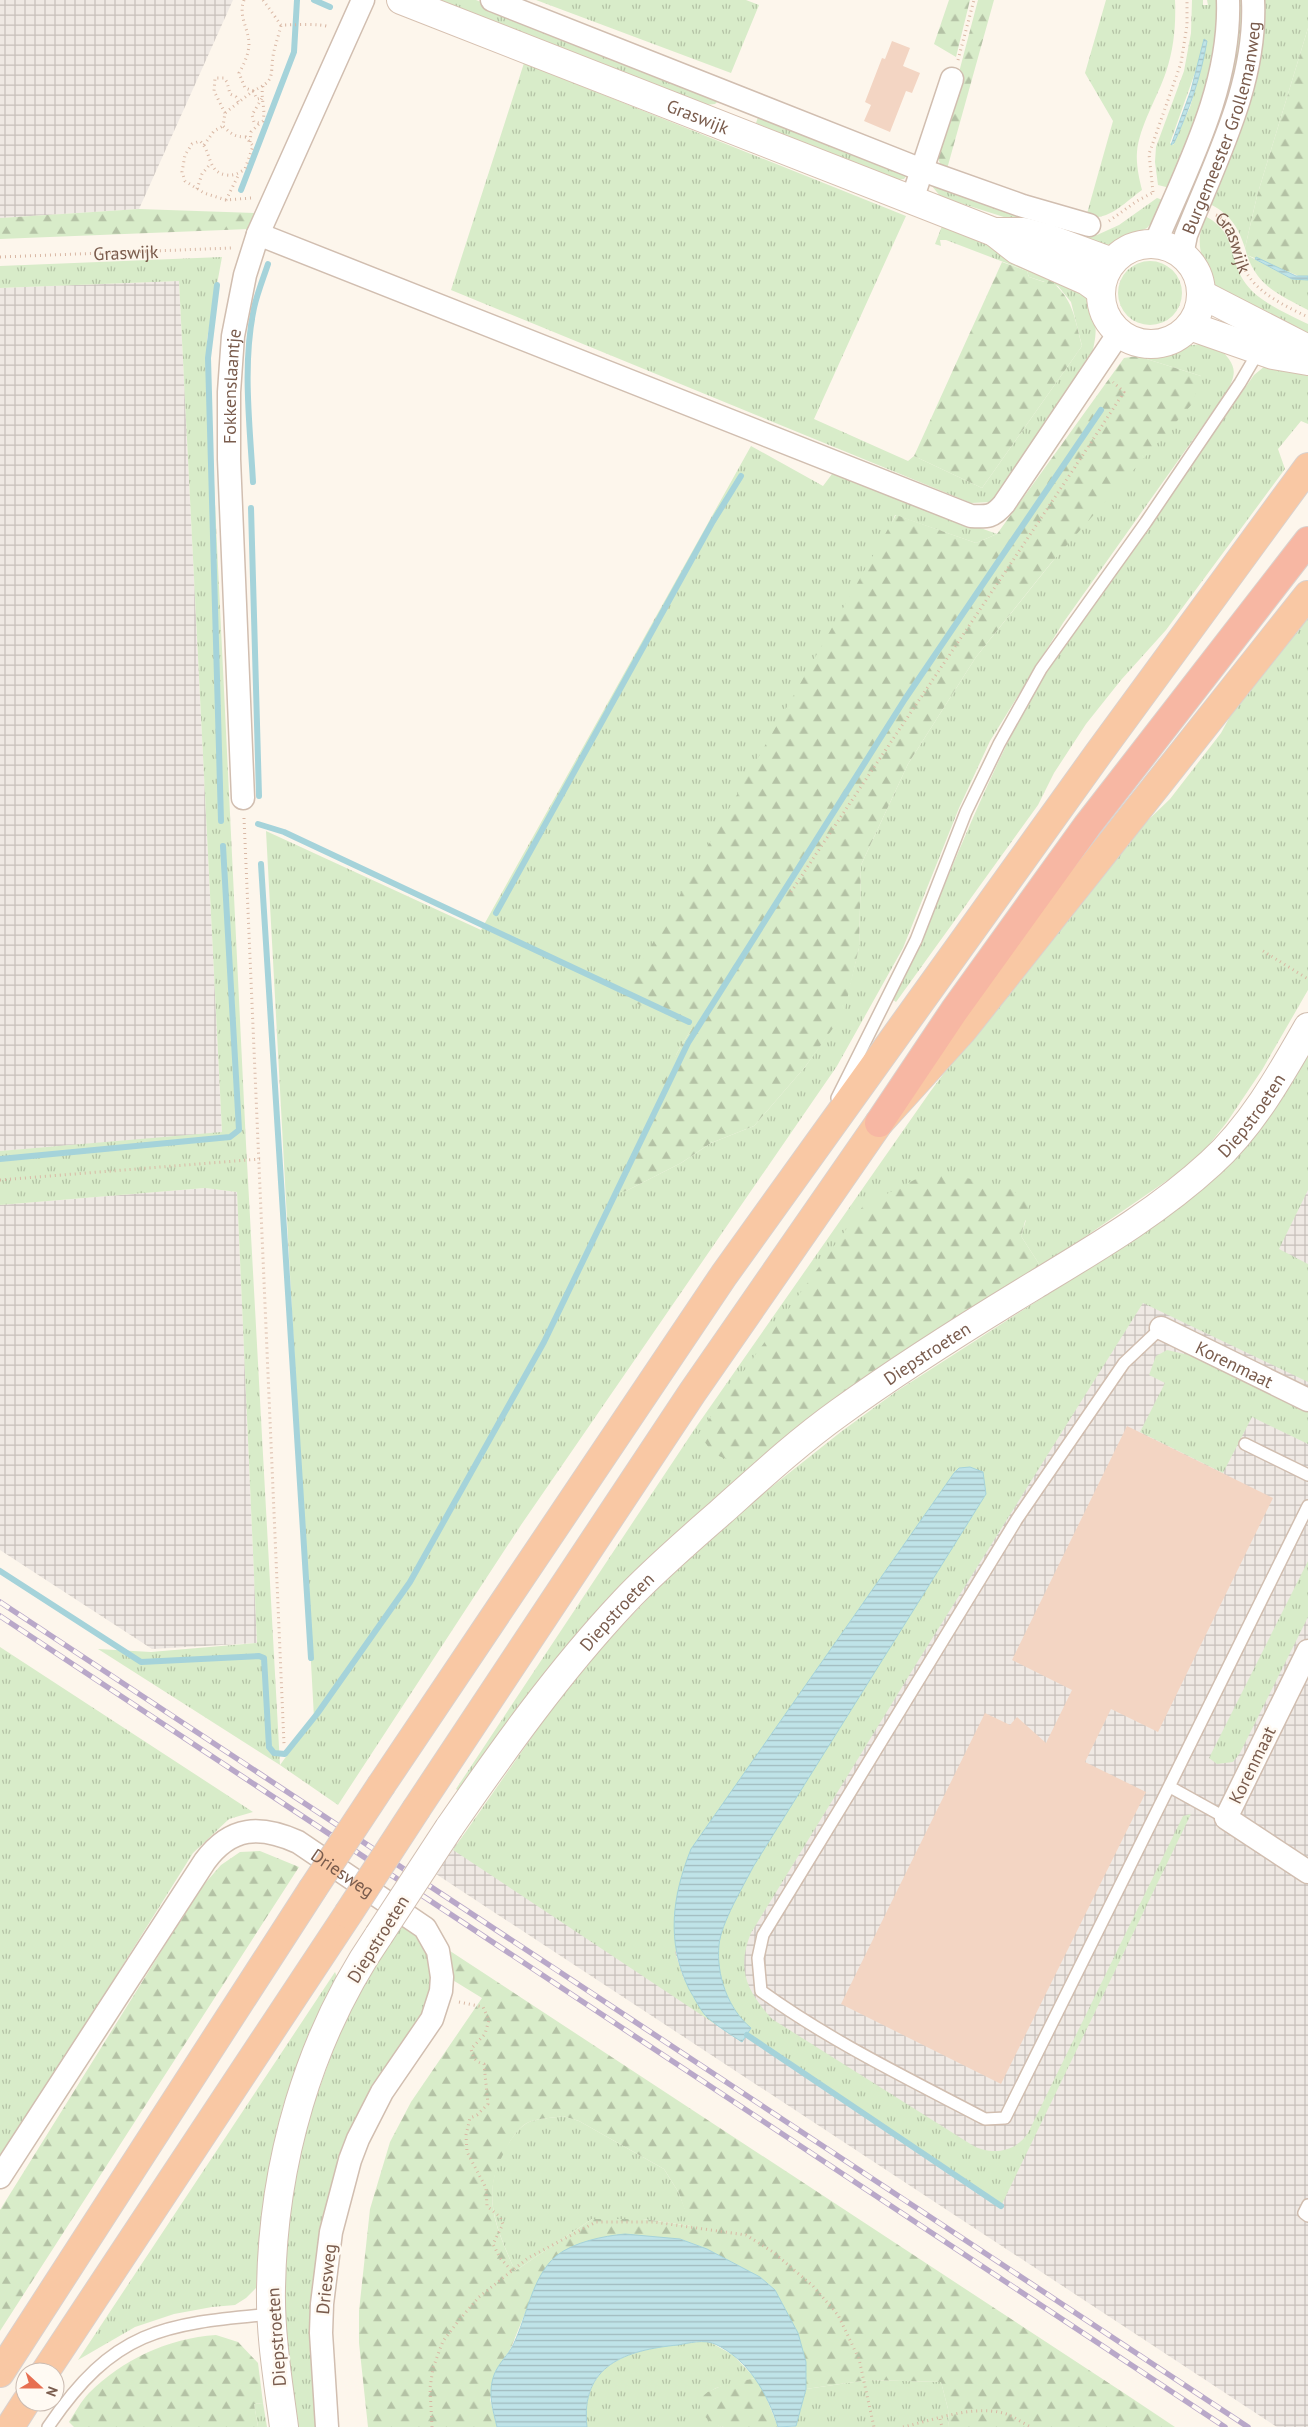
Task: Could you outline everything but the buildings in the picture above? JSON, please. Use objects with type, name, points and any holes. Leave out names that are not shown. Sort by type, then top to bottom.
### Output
[{"type":"highway","points":[[0,2374],[312,1890],[718,1283],[802,1164],[1308,467]]},
{"type":"highway","points":[[51,2362],[692,1392],[879,1123],[954,1010],[1087,826],[1308,541]]},
{"type":"highway","points":[[879,1123],[963,1030],[1308,595]]},
{"type":"highway","points":[[10,2427],[20,2412]]},
{"type":"street","name":"Fokkenslaantje","points":[[243,798],[229,467],[229,392],[232,336],[244,275],[255,242],[362,0]]},
{"type":"street","name":"Graswijk","points":[[401,0],[994,232],[1017,250],[1087,281],[1101,291]]},
{"type":"street","name":"Graswijk","points":[[492,0],[922,170],[1023,206],[1088,226]]},
{"type":"street","name":"Burgemeester Grollemanweg","points":[[1155,244],[1164,195],[1201,134],[1219,82],[1226,53],[1228,0]]},
{"type":"street","name":"Burgemeester Grollemanweg","points":[[1182,254],[1186,235],[1242,92],[1252,40],[1253,0]]},
{"type":"street","points":[[912,200],[952,79]]},
{"type":"street","name":"Graswijk","points":[[994,232],[1024,232],[1047,238],[1112,262]]},
{"type":"street","points":[[255,242],[971,516],[984,517],[996,514],[1119,333]]},
{"type":"street","points":[[1155,244],[1174,249],[1182,254],[1196,272],[1201,294],[1200,306],[1190,326],[1172,340],[1162,343],[1139,343],[1119,333],[1105,314],[1101,291],[1106,271],[1112,262],[1131,248],[1155,244]]},
{"type":"street","points":[[1201,294],[1265,340],[1308,361]]},
{"type":"street","points":[[1190,326],[1308,349]]},
{"type":"street","name":"Diepstroeten","points":[[284,2427],[272,2314],[272,2259],[277,2199],[297,2109],[309,2074],[340,2003],[365,1955],[449,1828],[508,1744],[567,1668],[624,1602],[766,1471],[838,1413],[979,1319],[1128,1228],[1206,1168],[1242,1130],[1276,1080],[1308,1027]]},
{"type":"street","name":"Korenmaat","points":[[1161,1328],[1308,1400]]},
{"type":"street","name":"Korenmaat","points":[[1308,1651],[1226,1818],[1308,1872]]},
{"type":"street","name":"Driesweg","points":[[0,2178],[205,1860],[215,1848],[226,1840],[241,1832],[254,1831],[290,1838],[425,1928],[438,1951],[441,1965],[441,1991],[437,2005],[432,2019],[382,2092],[358,2138],[350,2160],[331,2232],[322,2304],[321,2333],[327,2427]]},
{"type":"lane","points":[[802,1164],[912,948],[966,812],[999,744],[1031,686],[1188,460],[1265,340]]},
{"type":"lane","points":[[1161,1328],[1124,1364],[1017,1519],[763,1934],[758,1958],[761,1991],[786,2009],[849,2046],[984,2120],[1005,2118],[1308,1506]]},
{"type":"lane","points":[[1245,1444],[1308,1475]]},
{"type":"lane","points":[[1170,1787],[1226,1818]]},
{"type":"lane","points":[[1308,2205],[1304,2214],[1308,2216]]},
{"type":"lane","points":[[48,2427],[81,2382],[116,2352],[151,2332],[180,2324],[272,2314]]},
{"type":"path","points":[[244,0],[241,14],[249,41],[245,62],[239,73],[245,88],[253,91],[257,99],[262,98]]},
{"type":"path","points":[[263,0],[281,25]]},
{"type":"path","points":[[952,79],[974,0]]},
{"type":"path","points":[[1088,226],[1106,223],[1137,201],[1164,195],[1149,154],[1181,63],[1187,25],[1187,0]]},
{"type":"path","points":[[281,25],[301,25]]},
{"type":"path","points":[[225,113],[269,80],[273,69],[273,54],[281,25]]},
{"type":"path","points":[[238,103],[236,98],[230,94],[224,78],[215,78],[214,91],[225,113],[223,126],[230,134],[237,137],[246,137],[250,142]]},
{"type":"path","points":[[226,200],[239,174],[245,169],[252,146],[250,142],[251,132],[261,122],[265,111],[262,98],[263,86]]},
{"type":"path","points":[[261,122],[254,122],[252,116],[262,98]]},
{"type":"path","points":[[204,144],[216,128],[223,126]]},
{"type":"path","points":[[239,174],[232,176],[219,174],[213,169],[204,144],[200,141],[192,144],[183,164],[183,177],[197,189],[226,200],[257,198],[268,211]]},
{"type":"path","points":[[197,189],[202,174],[211,162]]},
{"type":"path","name":"Graswijk","points":[[1197,207],[1219,216],[1228,223],[1237,240],[1250,278],[1265,292],[1308,317]]},
{"type":"path","name":"Graswijk","points":[[0,256],[224,248],[255,242]]},
{"type":"path","points":[[791,892],[914,706],[1028,541],[1124,392],[1096,369]]},
{"type":"path","points":[[243,798],[284,1744]]},
{"type":"path","points":[[1263,951],[1308,979]]},
{"type":"path","points":[[0,1180],[260,1159]]},
{"type":"path","points":[[483,2007],[489,2020],[487,2029],[471,2049],[473,2057],[479,2063],[484,2064],[488,2104],[477,2115],[470,2118],[466,2135],[467,2152],[486,2188],[487,2206],[500,2217],[503,2224],[493,2244],[500,2258],[512,2271]]},
{"type":"path","points":[[432,2427],[430,2388],[433,2368],[443,2341],[479,2297],[528,2258],[596,2222],[654,2222],[746,2235],[773,2252],[813,2286],[838,2315],[859,2359],[874,2427]]},
{"type":"path","points":[[903,2427],[966,2413],[1003,2413],[1031,2427]]},
{"type":"path","points":[[940,2419],[942,2427]]},
{"type":"shaded area","points":[[0,0],[233,0],[139,209],[0,218]]},
{"type":"shaded area","points":[[179,281],[222,1133],[0,1151],[0,288]]},
{"type":"shaded area","points":[[1308,1069],[1308,2427],[1277,2427],[433,1872],[642,1621],[1207,1196]]},
{"type":"shaded area","points":[[205,1188],[237,1192],[257,1643],[152,1649],[0,1550],[0,1205]]},
{"type":"green space","points":[[435,0],[476,0],[722,97],[715,104],[705,105]]},
{"type":"green space","points":[[536,0],[746,0],[759,5],[731,73]]},
{"type":"green space","points":[[949,0],[970,0],[956,57],[934,44]]},
{"type":"green space","points":[[978,0],[994,0],[947,169],[941,166],[937,156]]},
{"type":"green space","points":[[1106,0],[1175,0],[1175,27],[1173,45],[1166,72],[1138,142],[1137,161],[1142,190],[1116,210],[1094,218],[1086,217],[1113,121],[1085,73]]},
{"type":"green space","points":[[1192,0],[1203,0],[1203,5],[1208,5],[1207,0],[1221,0],[1217,61],[1170,188],[1158,185],[1155,162],[1156,147],[1184,71],[1191,33]],"holes":[[[1202,66],[1190,107],[1173,145],[1170,143],[1197,67]]]},
{"type":"green space","points":[[1236,0],[1246,0],[1238,80],[1202,177],[1192,174]]},
{"type":"green space","points":[[1264,0],[1308,0],[1308,28],[1257,196],[1245,248],[1232,221],[1222,211],[1208,203]]},
{"type":"green space","points":[[1308,28],[1308,276],[1301,277],[1247,255],[1245,248],[1257,196]]},
{"type":"green space","points":[[524,63],[906,216],[814,419],[908,461],[914,456],[982,488],[1082,346],[1071,302],[1058,286],[1029,277],[1027,271],[946,240],[940,240],[941,246],[935,244],[942,226],[945,225],[1077,284],[1090,304],[1095,323],[1096,332],[1088,365],[992,502],[971,503],[451,290]]},
{"type":"green space","points":[[760,111],[907,175],[904,179],[890,180],[756,123]]},
{"type":"green space","points":[[931,185],[1097,235],[1119,225],[1157,198],[1163,200],[1156,218],[1147,228],[1101,248],[941,197]]},
{"type":"green space","points":[[139,209],[255,213],[249,229],[0,239],[0,218]]},
{"type":"green space","points":[[1205,216],[1216,223],[1228,238],[1236,265],[1246,284],[1266,302],[1308,324],[1308,339],[1212,285],[1202,259],[1200,243]]},
{"type":"green space","points":[[1247,255],[1292,279],[1308,280],[1308,310],[1279,294],[1264,283],[1257,275]]},
{"type":"green space","points":[[222,257],[207,339],[246,1144],[280,1765],[98,1649],[151,1652],[257,1643],[237,1192],[205,1188],[0,1205],[0,1151],[222,1132],[179,281],[0,288],[0,266]]},
{"type":"green space","points":[[1150,261],[1168,267],[1176,275],[1182,293],[1176,311],[1168,319],[1150,325],[1132,319],[1124,311],[1118,293],[1124,275],[1132,267]]},
{"type":"green space","points":[[1002,262],[1027,271],[1029,277],[1044,282],[1049,279],[1064,294],[1075,317],[1082,346],[982,488],[914,456]]},
{"type":"green space","points":[[1216,344],[1233,367],[1233,378],[1226,393],[1063,623],[990,741],[959,808],[903,948],[837,1066],[521,1525],[338,1805],[280,1765],[314,1718],[266,831],[481,930],[751,446],[823,486],[832,474],[997,534],[976,543],[895,515],[692,1028],[677,1053],[626,1191],[681,1163],[711,1143],[754,1126],[805,1067],[843,1013],[859,948],[861,865],[908,764],[976,657],[1201,376],[1137,356],[1186,346]]},
{"type":"green space","points":[[1137,356],[1201,376],[1193,403],[1051,563],[976,657],[908,764],[861,865],[859,948],[844,1013],[805,1067],[754,1126],[711,1143],[681,1163],[626,1191],[611,1195],[677,1053],[692,1028],[622,997],[896,515],[976,543],[997,534],[1124,358]]},
{"type":"green space","points":[[1265,366],[1308,367],[1308,424],[1301,421],[1278,449],[1285,469],[1166,630],[1121,680],[1086,724],[1054,773],[1038,805],[896,1002],[892,999],[1006,745],[1028,704],[1052,664],[1254,375]]},
{"type":"green space","points":[[1308,608],[1308,990],[1262,1070],[1227,1122],[1197,1160],[1041,1267],[1021,1236],[1026,1220],[730,1459],[764,1462],[460,1792],[456,1789],[694,1430],[930,1092],[1019,972],[1116,851],[1170,799],[1221,733],[1250,680]]},
{"type":"green space","points":[[1308,1052],[1308,1190],[1279,1249],[1308,1264],[1308,1382],[1143,1303],[918,1661],[751,1933],[747,1946],[744,1958],[746,1979],[756,1999],[772,2019],[972,2145],[995,2151],[1010,2148],[1028,2133],[1183,1816],[1191,1814],[1001,2206],[747,2035],[750,2028],[735,2011],[725,1991],[719,1968],[719,1945],[724,1926],[733,1905],[753,1867],[675,1952],[683,1977],[705,2015],[742,2042],[453,1850],[550,1711],[586,1664],[673,1572],[731,1519],[842,1431],[897,1391],[1140,1235],[1204,1188],[1255,1135]]},
{"type":"green space","points":[[954,1175],[1009,1188],[1030,1203],[1021,1236],[1041,1267],[764,1462],[726,1459],[712,1451],[699,1433],[863,1206],[918,1178]]},
{"type":"green space","points":[[1167,1350],[1189,1355],[1308,1412],[1308,1444],[1252,1417],[1223,1473],[1140,1432],[1165,1383],[1149,1375],[1156,1356]]},
{"type":"green space","points":[[1308,1561],[1308,1617],[1240,1753],[1233,1762],[1217,1764],[1209,1758]]},
{"type":"green space","points":[[0,1647],[253,1812],[229,1819],[193,1853],[0,2161]]},
{"type":"green space","points":[[260,1851],[299,1867],[0,2331],[0,2210],[200,1889],[221,1865],[240,1852]]},
{"type":"green space","points":[[406,1922],[421,1934],[432,1959],[430,2002],[348,2141],[317,2427],[295,2427],[283,2313],[284,2246],[301,2140],[342,2025],[381,1953]]},
{"type":"green space","points":[[447,1949],[1175,2427],[949,2427],[948,2409],[941,2382],[868,2380],[806,2389],[806,2362],[775,2290],[760,2277],[707,2249],[680,2239],[658,2238],[539,2279],[510,2350],[504,2358],[490,2399],[497,2427],[368,2427],[359,2343],[359,2311],[370,2209],[390,2142],[411,2102],[482,1998],[451,1979]],"holes":[[[563,2116],[579,2121],[664,2169],[679,2193],[690,2226],[643,2219],[592,2219],[515,2271],[497,2226],[494,2211],[492,2197],[497,2167],[515,2135],[521,2127],[529,2122]]]},
{"type":"green space","points":[[335,1972],[337,1977],[292,2079],[275,2135],[264,2200],[256,2288],[235,2305],[174,2314],[135,2327],[78,2360]]},
{"type":"green space","points":[[563,2116],[579,2121],[664,2169],[679,2193],[691,2226],[643,2219],[592,2219],[515,2271],[497,2226],[494,2212],[492,2197],[497,2167],[509,2143],[525,2124]]},
{"type":"green space","points":[[216,2335],[238,2342],[258,2363],[263,2403],[254,2404],[258,2427],[74,2427],[69,2422],[89,2393],[116,2370],[131,2361],[163,2346],[198,2337]]},
{"type":"green space","points":[[708,2341],[733,2355],[755,2378],[716,2388],[709,2392],[712,2422],[722,2427],[587,2427],[588,2401],[595,2382],[607,2368],[624,2357],[643,2351],[664,2346]]},
{"type":"green space","points":[[755,2378],[762,2387],[778,2427],[724,2427],[708,2420],[702,2412],[700,2404],[702,2397],[728,2384]]},
{"type":"green space","points":[[868,2380],[941,2382],[948,2409],[949,2427],[791,2427],[796,2426],[806,2389]]},
{"type":"green space","points":[[263,2403],[267,2427],[258,2427],[254,2404]]},
{"type":"water","points":[[1204,39],[1207,41],[1198,80],[1179,131],[1174,143],[1171,145],[1191,90]]},
{"type":"water","points":[[1256,257],[1296,276],[1308,276],[1308,280],[1292,279],[1255,259]]},
{"type":"water","points":[[970,1467],[983,1472],[986,1494],[753,1867],[724,1926],[719,1945],[719,1956],[725,1991],[736,2011],[751,2028],[742,2042],[718,2026],[703,2012],[689,1989],[677,1954],[674,1919],[676,1902],[679,1884],[691,1849],[954,1473],[959,1468]]},
{"type":"water","points":[[625,2234],[680,2239],[707,2249],[760,2277],[775,2290],[798,2333],[806,2362],[806,2389],[796,2426],[778,2427],[769,2402],[762,2390],[747,2368],[737,2359],[715,2344],[692,2342],[641,2351],[610,2365],[599,2375],[591,2389],[587,2406],[587,2427],[497,2427],[491,2396],[494,2374],[511,2349],[540,2276],[547,2265],[563,2251],[580,2243],[607,2236]]},
{"type":"waterway","points":[[241,190],[294,52],[297,0]]},
{"type":"waterway","points":[[314,0],[330,7]]},
{"type":"waterway","points":[[253,482],[248,395],[248,351],[254,308],[268,264]]},
{"type":"waterway","points":[[217,285],[208,358],[221,821]]},
{"type":"waterway","points":[[0,1571],[141,1662],[259,1656],[264,1658],[269,1747],[274,1753],[285,1754],[317,1714],[410,1582],[544,1342],[688,1043],[905,699],[1101,410]]},
{"type":"waterway","points":[[496,913],[712,523],[741,476]]},
{"type":"waterway","points":[[251,508],[259,796]]},
{"type":"waterway","points":[[258,824],[284,832],[689,1022]]},
{"type":"waterway","points":[[0,1159],[230,1137],[239,1130],[223,846]]},
{"type":"waterway","points":[[261,864],[311,1658]]},
{"type":"waterway","points":[[747,2035],[1001,2206]]},
{"type":"railway","points":[[0,1602],[1248,2427]]},
{"type":"railway","points":[[0,1616],[1225,2427]]}]
